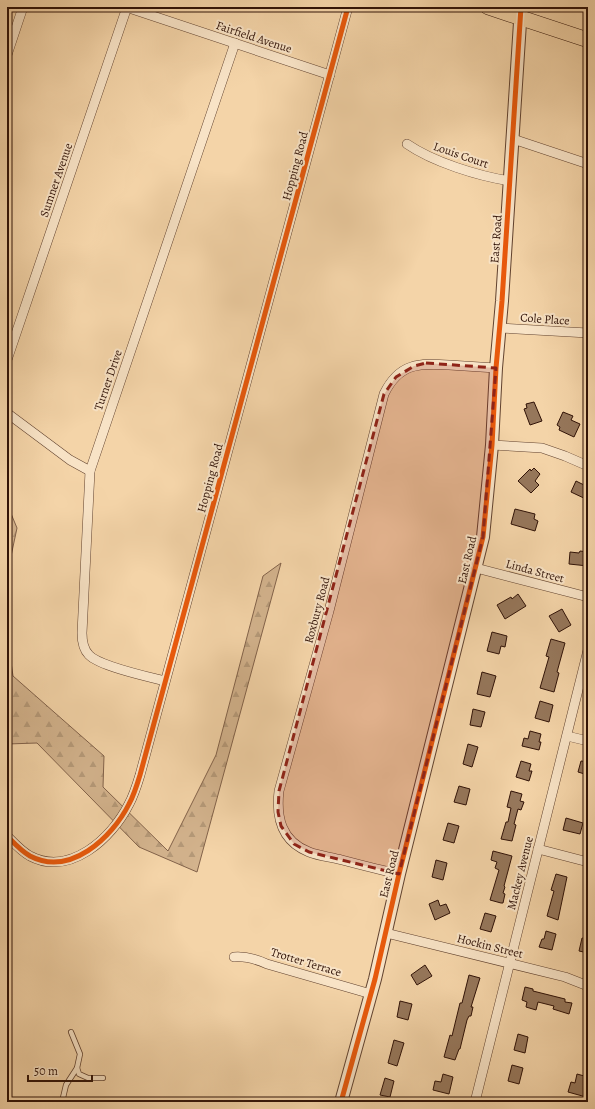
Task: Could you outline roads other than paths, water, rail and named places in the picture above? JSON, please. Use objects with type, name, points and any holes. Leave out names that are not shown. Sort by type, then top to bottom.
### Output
[{"type":"main road","points":[[488,7],[521,12],[588,40]]},
{"type":"street","points":[[7,55],[23,7]]},
{"type":"street","name":"Fairfield Avenue","points":[[127,7],[330,75]]},
{"type":"street","name":"Sumner Avenue","points":[[7,360],[127,7]]},
{"type":"street","name":"Hopping Road","points":[[7,836],[29,855],[49,862],[60,862],[75,858],[102,840],[130,804],[137,785],[348,7]]},
{"type":"street","name":"East Road","points":[[341,1102],[371,994],[399,874],[483,537],[492,445],[521,12]]},
{"type":"street","name":"Turner Drive","points":[[165,681],[101,663],[90,656],[83,645],[82,625],[90,471],[235,43]]},
{"type":"street","points":[[513,139],[588,164]]},
{"type":"street","name":"Louis Court","points":[[407,144],[423,154],[448,165],[510,182]]},
{"type":"street","name":"Cole Place","points":[[500,328],[588,333]]},
{"type":"street","name":"Roxbury Road","points":[[399,874],[309,852],[294,844],[286,835],[279,819],[279,791],[327,619],[384,394],[388,385],[405,370],[426,363],[496,368]]},
{"type":"street","points":[[7,413],[70,460],[90,471]]},
{"type":"street","points":[[492,445],[542,448],[588,466]]},
{"type":"street","name":"Linda Street","points":[[476,568],[588,598]]},
{"type":"street","name":"Mackey Avenue","points":[[475,1102],[588,650]]},
{"type":"street","points":[[567,736],[588,741]]},
{"type":"street","points":[[538,849],[588,862]]},
{"type":"street","name":"Hockin Street","points":[[386,933],[565,977],[588,986]]},
{"type":"street","name":"Trotter Terrace","points":[[234,957],[241,956],[256,960],[371,994]]},
{"type":"lane","points":[[62,1102],[66,1085],[77,1068],[80,1054],[71,1032]]},
{"type":"lane","points":[[77,1068],[79,1074],[88,1078],[103,1078]]}]
